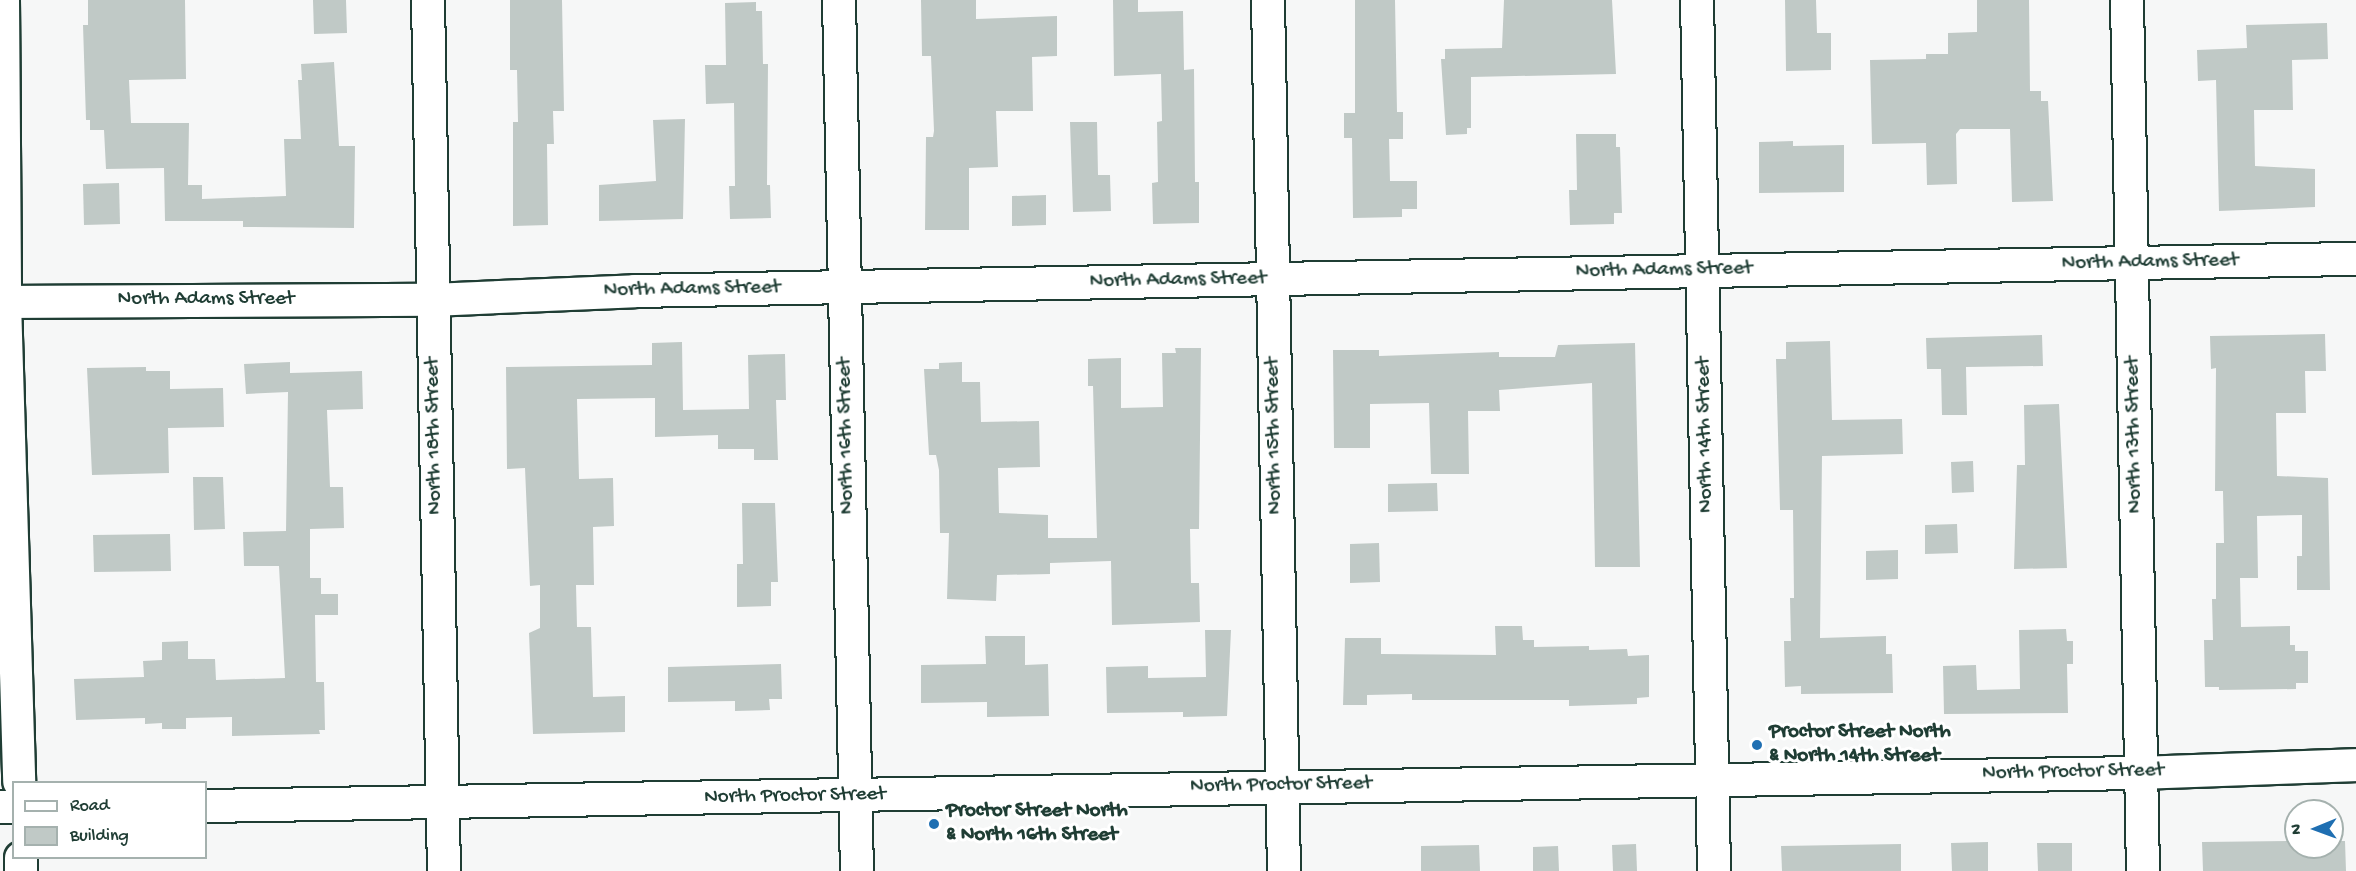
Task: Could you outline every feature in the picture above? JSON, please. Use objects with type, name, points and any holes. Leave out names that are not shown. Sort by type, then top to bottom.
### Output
[{"type":"street","points":[[3,0],[3,302],[19,781]]},
{"type":"street","name":"North 18th Street","points":[[428,0],[444,871]]},
{"type":"street","name":"North 16th Street","points":[[839,0],[843,287],[857,871]]},
{"type":"street","name":"North 15th Street","points":[[1268,0],[1271,279],[1284,785],[1284,871]]},
{"type":"street","name":"North 14th Street","points":[[1697,0],[1714,871]]},
{"type":"street","name":"North 13th Street","points":[[2127,0],[2143,871]]},
{"type":"street","name":"North Adams Street","points":[[3,302],[432,300],[843,287],[2356,259]]},
{"type":"street","name":"North Proctor Street","points":[[207,806],[443,804],[1284,785],[2141,772],[2356,765]]},
{"type":"building","points":[[88,0],[185,0],[186,79],[129,80],[131,123],[189,123],[188,185],[202,185],[202,199],[286,196],[284,139],[301,139],[298,80],[302,80],[301,64],[334,62],[339,146],[355,146],[354,228],[243,227],[243,221],[165,221],[164,168],[106,169],[104,130],[90,130],[90,120],[86,120],[83,25],[88,25]]},
{"type":"building","points":[[313,0],[346,0],[347,33],[314,34]]},
{"type":"building","points":[[510,0],[562,0],[564,111],[553,111],[554,144],[547,144],[548,225],[513,226],[513,122],[518,122],[517,70],[510,70]]},
{"type":"building","points":[[921,0],[976,0],[976,19],[1057,16],[1057,56],[1032,57],[1033,111],[996,111],[998,167],[969,168],[969,230],[925,230],[926,137],[933,137],[934,131],[931,56],[922,56]]},
{"type":"building","points":[[1113,0],[1138,0],[1138,12],[1183,11],[1184,70],[1194,69],[1195,182],[1199,182],[1199,223],[1153,224],[1152,183],[1158,182],[1157,122],[1162,121],[1161,74],[1114,76]]},
{"type":"building","points":[[1355,0],[1395,0],[1397,112],[1403,112],[1403,139],[1389,139],[1390,181],[1417,181],[1417,209],[1402,209],[1402,217],[1353,218],[1352,138],[1344,138],[1344,113],[1355,113]]},
{"type":"building","points":[[1504,0],[1612,0],[1616,74],[1471,77],[1471,128],[1467,128],[1467,134],[1446,135],[1441,59],[1445,59],[1445,49],[1502,48]]},
{"type":"building","points":[[1785,0],[1816,0],[1817,33],[1831,33],[1831,70],[1786,71]]},
{"type":"building","points":[[1977,0],[2029,0],[2030,91],[2041,91],[2041,101],[2048,101],[2053,201],[2012,202],[2010,129],[1960,129],[1956,134],[1957,184],[1927,185],[1926,143],[1872,144],[1870,60],[1926,59],[1926,54],[1948,54],[1948,33],[1977,32]]},
{"type":"building","points":[[756,2],[756,11],[762,11],[763,64],[768,64],[767,185],[770,185],[771,218],[730,219],[729,186],[735,186],[734,103],[706,104],[705,65],[726,65],[725,3]]},
{"type":"building","points":[[2327,23],[2328,59],[2292,60],[2293,110],[2254,110],[2255,166],[2315,169],[2315,207],[2219,211],[2216,80],[2198,81],[2197,50],[2247,48],[2246,25]]},
{"type":"building","points":[[685,119],[683,219],[599,221],[599,185],[656,181],[653,120]]},
{"type":"building","points":[[1070,122],[1097,122],[1098,175],[1110,175],[1111,211],[1073,212]]},
{"type":"building","points":[[1576,134],[1616,134],[1616,147],[1620,147],[1622,213],[1614,213],[1614,224],[1570,225],[1569,190],[1577,190]]},
{"type":"building","points":[[1793,141],[1793,146],[1844,145],[1844,192],[1759,193],[1759,142]]},
{"type":"building","points":[[119,183],[120,224],[84,225],[83,184]]},
{"type":"building","points":[[1046,195],[1046,225],[1012,226],[1012,196]]},
{"type":"building","points":[[2325,334],[2326,371],[2305,371],[2306,413],[2276,413],[2277,476],[2328,478],[2330,590],[2297,590],[2297,556],[2302,556],[2302,515],[2257,516],[2258,578],[2240,578],[2241,627],[2290,626],[2290,645],[2295,645],[2295,651],[2308,651],[2308,683],[2296,683],[2296,689],[2219,690],[2219,687],[2205,687],[2204,640],[2213,640],[2212,599],[2216,599],[2216,543],[2224,543],[2223,491],[2215,491],[2216,368],[2211,369],[2210,336]]},
{"type":"building","points":[[2042,335],[2043,366],[1966,367],[1967,415],[1942,415],[1941,369],[1927,369],[1926,338]]},
{"type":"building","points":[[1830,341],[1832,420],[1902,419],[1903,454],[1822,456],[1820,638],[1886,636],[1886,654],[1892,654],[1893,693],[1801,694],[1801,686],[1785,687],[1784,641],[1791,641],[1790,598],[1794,598],[1793,510],[1780,510],[1776,359],[1786,359],[1786,342]]},
{"type":"building","points":[[682,342],[683,410],[749,409],[748,355],[785,354],[786,400],[776,400],[778,460],[754,460],[754,449],[718,449],[718,435],[655,437],[655,398],[577,399],[579,479],[613,478],[614,526],[593,527],[594,585],[576,585],[577,627],[591,627],[593,697],[625,696],[625,732],[533,734],[529,633],[540,628],[540,585],[530,586],[525,468],[507,469],[506,367],[652,365],[652,343]]},
{"type":"building","points":[[1635,343],[1640,567],[1595,567],[1592,383],[1499,390],[1500,411],[1468,411],[1469,474],[1431,474],[1429,403],[1370,404],[1370,448],[1334,448],[1333,350],[1379,350],[1379,356],[1499,352],[1499,357],[1555,357],[1558,345]]},
{"type":"building","points":[[1175,348],[1201,348],[1199,529],[1190,529],[1191,583],[1199,583],[1200,622],[1112,625],[1111,561],[1050,563],[1050,574],[997,575],[996,601],[947,599],[949,533],[940,533],[939,470],[936,455],[929,455],[924,369],[939,369],[939,363],[962,362],[962,382],[980,382],[981,422],[1039,421],[1040,467],[998,468],[999,513],[1048,515],[1048,538],[1097,538],[1093,386],[1088,386],[1088,359],[1121,358],[1121,408],[1163,407],[1162,353],[1176,353]]},
{"type":"building","points":[[290,362],[290,373],[362,371],[363,409],[327,410],[330,487],[343,487],[344,528],[310,529],[310,578],[321,578],[321,594],[338,594],[338,615],[315,615],[316,682],[324,682],[325,730],[319,730],[320,734],[232,736],[232,717],[186,718],[186,729],[162,729],[162,723],[145,724],[145,718],[76,720],[74,679],[144,677],[143,661],[162,660],[162,642],[188,641],[188,659],[215,659],[216,680],[285,678],[279,566],[244,566],[243,532],[286,531],[288,392],[246,394],[244,364]]},
{"type":"building","points":[[146,367],[146,371],[170,371],[170,389],[223,388],[224,427],[168,428],[169,473],[92,475],[87,368]]},
{"type":"building","points":[[2059,404],[2067,568],[2014,569],[2017,465],[2025,465],[2024,405]]},
{"type":"building","points":[[1973,461],[1974,492],[1952,493],[1951,462]]},
{"type":"building","points":[[193,477],[223,477],[225,529],[194,530]]},
{"type":"building","points":[[1437,483],[1438,511],[1388,512],[1388,484]]},
{"type":"building","points":[[742,503],[775,503],[778,582],[771,582],[771,606],[737,607],[737,564],[743,564]]},
{"type":"building","points":[[1957,524],[1958,553],[1925,554],[1925,525]]},
{"type":"building","points":[[170,534],[171,571],[94,572],[93,535]]},
{"type":"building","points":[[1379,543],[1380,582],[1350,583],[1350,544]]},
{"type":"building","points":[[1898,550],[1898,579],[1866,580],[1866,551]]},
{"type":"building","points":[[1495,626],[1522,626],[1523,640],[1534,640],[1534,647],[1589,646],[1589,650],[1627,649],[1628,656],[1649,655],[1649,697],[1637,698],[1637,704],[1569,706],[1569,700],[1412,700],[1412,694],[1367,695],[1367,705],[1343,705],[1345,638],[1381,638],[1381,654],[1496,655]]},
{"type":"building","points":[[2066,629],[2067,641],[2073,641],[2073,664],[2067,664],[2068,713],[1944,714],[1943,666],[1976,665],[1977,690],[2020,689],[2019,630]]},
{"type":"building","points":[[1205,630],[1231,630],[1227,716],[1183,717],[1183,712],[1107,713],[1106,667],[1148,666],[1148,678],[1206,677]]},
{"type":"building","points":[[985,636],[1025,636],[1025,665],[1048,664],[1049,716],[987,717],[987,702],[921,703],[921,665],[986,664]]},
{"type":"building","points":[[781,664],[782,699],[769,699],[770,710],[735,711],[735,701],[668,702],[668,667]]},
{"type":"building","points":[[2284,841],[2284,859],[2344,859],[2345,841],[2346,871],[2203,871],[2202,842]]},
{"type":"building","points":[[1988,842],[1988,871],[1952,871],[1951,843]]},
{"type":"building","points":[[2037,843],[2072,843],[2072,871],[2038,871]]},
{"type":"building","points":[[1636,844],[1637,871],[1613,871],[1612,845]]},
{"type":"building","points":[[1901,844],[1901,871],[1782,871],[1781,846]]},
{"type":"building","points":[[1479,845],[1480,871],[1421,871],[1421,846]]},
{"type":"building","points":[[1558,846],[1559,871],[1533,871],[1533,847]]},
{"type":"place","name":"Proctor Street North & North 14th Street","points":[[1757,745]]},
{"type":"place","name":"Proctor Street North & North 16th Street","points":[[934,824]]}]
